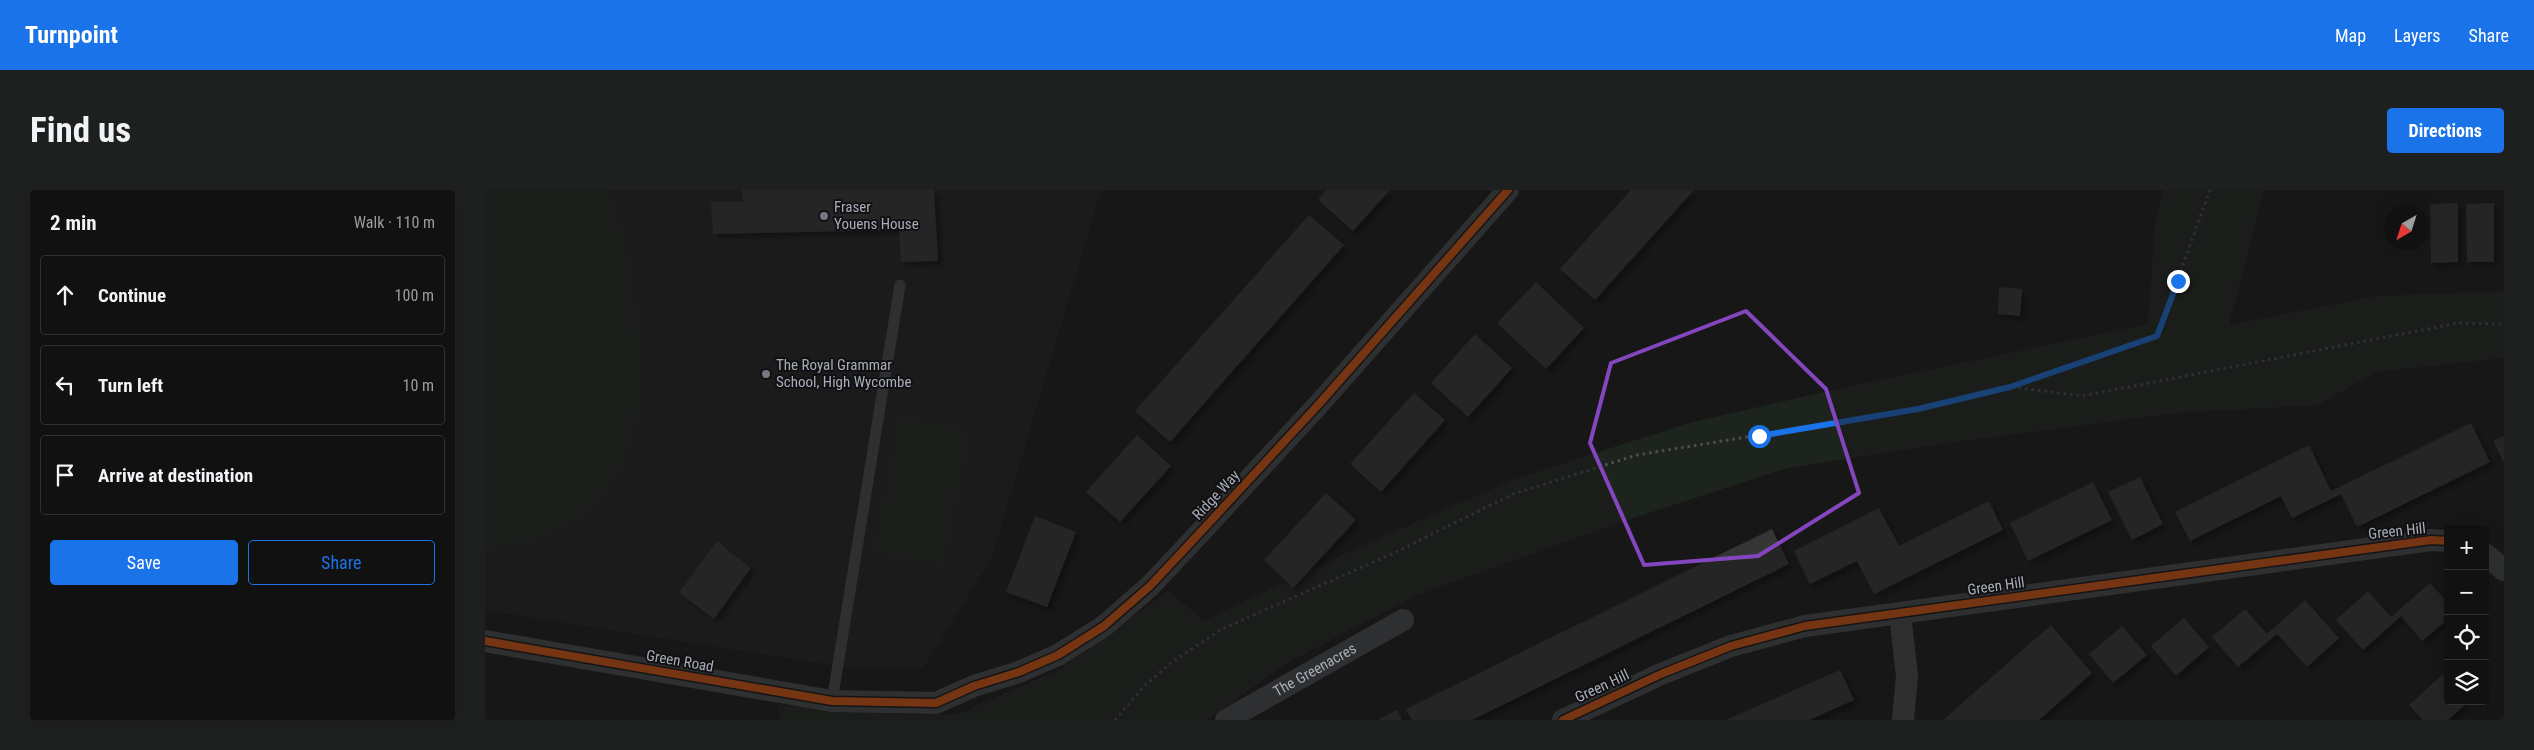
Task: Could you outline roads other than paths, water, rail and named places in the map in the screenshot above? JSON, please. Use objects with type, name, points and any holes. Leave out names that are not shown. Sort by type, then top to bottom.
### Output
[{"type":"street","name":"Ridge Way","points":[[872,712],[936,703],[974,686],[1019,672],[1058,655],[1104,626],[1150,586],[1195,538],[1508,190]]},
{"type":"street","name":"Green Hill","points":[[1563,720],[1661,674],[1731,646],[1805,626],[2305,556],[2421,541],[2444,541]]},
{"type":"street","points":[[2489,557],[2504,570]]},
{"type":"street","points":[[1899,614],[1907,676],[1903,720]]},
{"type":"street","name":"The Greenacres","points":[[1226,720],[1403,620]]},
{"type":"street","name":"Green Road","points":[[485,641],[832,702],[872,712]]},
{"type":"lane","points":[[832,702],[900,285]]},
{"type":"place","name":"Fraser Youens House","points":[[824,216]]},
{"type":"place","name":"The Royal Grammar School, High Wycombe","points":[[766,374]]}]
